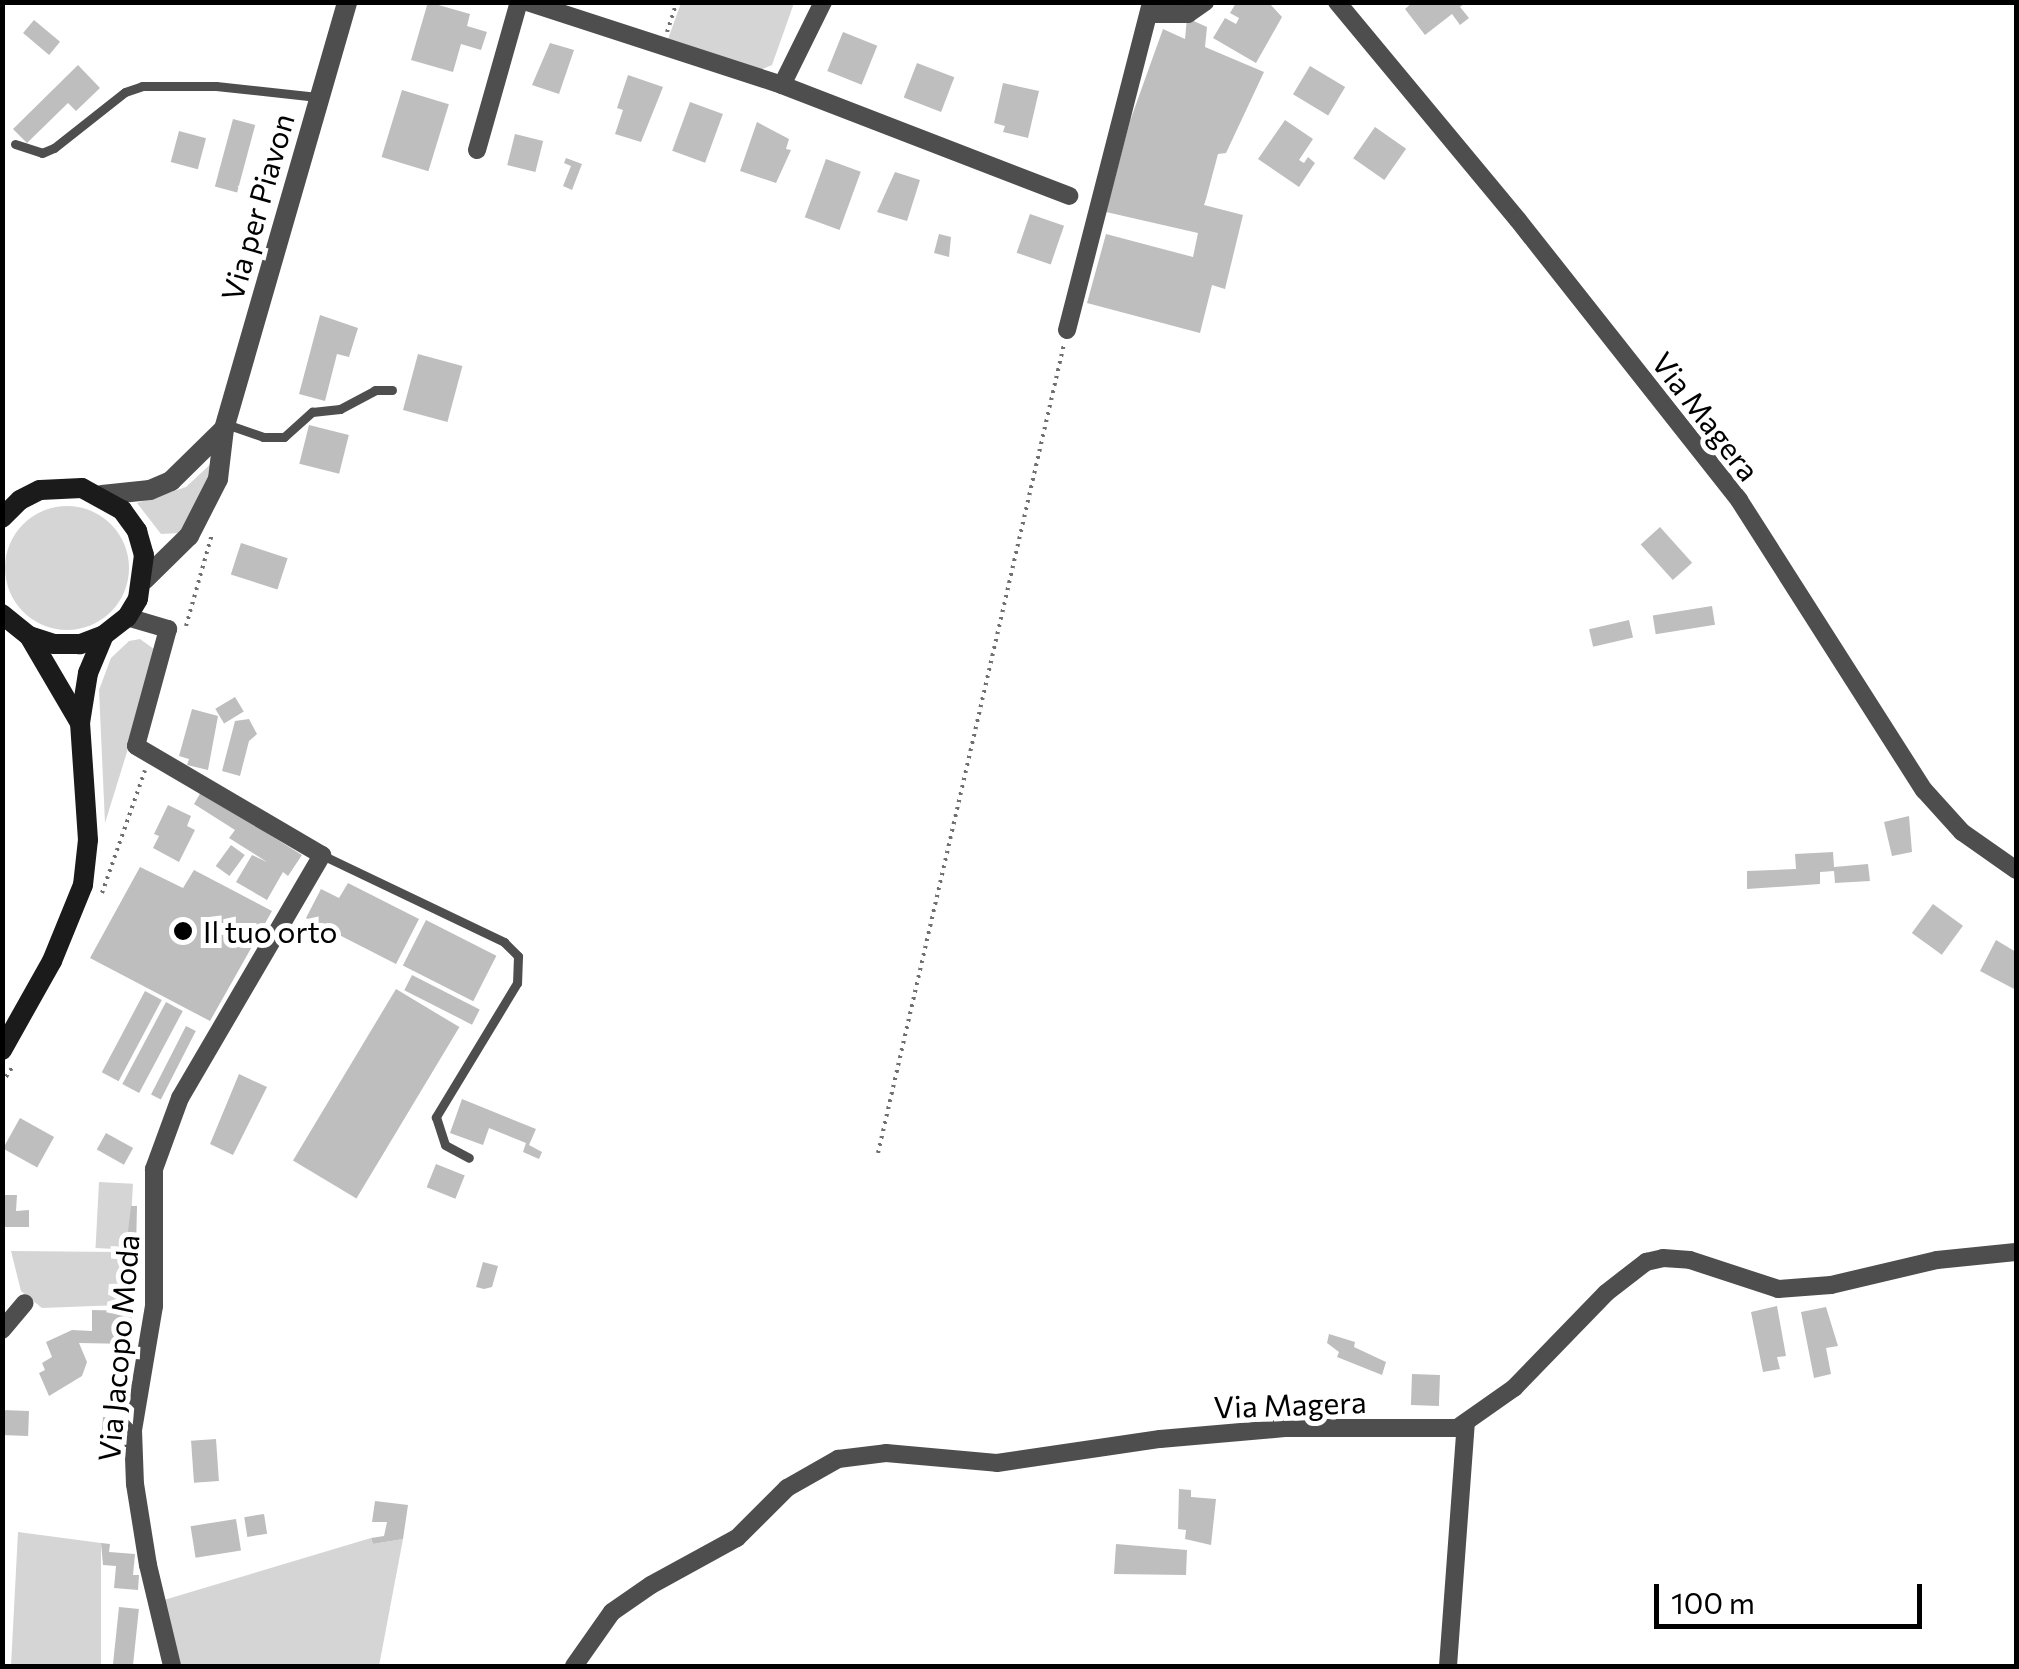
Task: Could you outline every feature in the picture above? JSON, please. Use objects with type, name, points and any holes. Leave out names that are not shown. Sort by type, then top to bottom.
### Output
[{"type":"main road","points":[[2,518],[11,500],[60,486],[102,495],[122,510],[137,530],[144,554],[144,580],[126,617],[104,636],[80,644],[54,644],[29,636]]},
{"type":"main road","points":[[2,614],[29,636],[80,723]]},
{"type":"main road","points":[[2,1050],[52,961],[83,884],[88,840],[80,723],[88,673],[104,636]]},
{"type":"street","name":"Via per Piavon","points":[[144,580],[189,536],[218,479],[225,426],[347,2]]},
{"type":"street","points":[[477,150],[519,2]]},
{"type":"street","points":[[527,2],[782,85],[1068,196]]},
{"type":"street","points":[[782,85],[823,2]]},
{"type":"street","points":[[1067,330],[1150,8],[1188,14],[1205,2]]},
{"type":"street","name":"Via Magera","points":[[1337,2],[1518,220],[1739,500],[1924,790],[1962,832],[2016,870]]},
{"type":"street","name":"Via per Piavon","points":[[102,495],[150,490],[171,481],[225,426]]},
{"type":"street","points":[[126,617],[168,629],[136,746],[322,855]]},
{"type":"street","name":"Via Jacopo Moda","points":[[172,1666],[135,1484],[133,1430],[154,1306],[154,1169],[180,1098],[322,855]]},
{"type":"street","points":[[1448,1666],[1446,1640],[1466,1423],[1546,1361],[1606,1293],[1646,1262],[1663,1258],[1690,1260],[1778,1288],[1830,1285],[1937,1260],[2016,1252]]},
{"type":"street","points":[[2,1330],[25,1302]]},
{"type":"street","name":"Via Magera","points":[[574,1666],[612,1612],[737,1538],[787,1488],[838,1459],[886,1453],[1016,1462],[1160,1439],[1285,1428],[1458,1428],[1466,1423]]},
{"type":"lane","points":[[15,144],[42,152],[54,148],[125,92],[142,86],[216,86],[320,98]]},
{"type":"lane","points":[[225,426],[262,437],[284,437],[312,412],[340,410],[375,390],[392,390]]},
{"type":"lane","points":[[322,855],[504,942],[518,956],[517,983],[436,1117],[445,1145],[469,1158]]},
{"type":"path","points":[[663,46],[677,2]]},
{"type":"path","points":[[878,1154],[1067,330]]},
{"type":"shaded area","points":[[681,3],[794,3],[772,65],[760,70],[668,39]]},
{"type":"shaded area","points":[[216,459],[213,478],[180,533],[161,534],[137,503],[186,487]]},
{"type":"shaded area","points":[[67,506],[91,510],[111,524],[125,544],[129,568],[125,592],[111,612],[91,626],[67,630],[43,626],[23,612],[9,592],[5,568],[9,544],[23,524],[43,510]]},
{"type":"shaded area","points":[[140,639],[158,652],[105,823],[99,690],[111,658],[129,641]]},
{"type":"shaded area","points":[[99,1182],[133,1184],[129,1250],[96,1248]]},
{"type":"shaded area","points":[[11,1251],[119,1252],[120,1305],[42,1308],[21,1291]]},
{"type":"shaded area","points":[[18,1532],[101,1543],[101,1666],[11,1666]]},
{"type":"shaded area","points":[[371,1538],[373,1544],[403,1539],[379,1666],[181,1666],[164,1600]]},
{"type":"building","points":[[428,2],[470,14],[467,26],[487,32],[481,50],[461,44],[453,72],[411,60]]},
{"type":"building","points":[[1413,2],[1466,2],[1460,7],[1469,18],[1460,25],[1452,14],[1425,35],[1405,9]]},
{"type":"building","points":[[1236,3],[1269,3],[1282,17],[1256,63],[1213,38],[1225,18],[1236,24],[1239,18],[1230,13]]},
{"type":"building","points":[[1187,18],[1207,27],[1205,47],[1264,72],[1226,153],[1218,154],[1204,205],[1243,215],[1225,289],[1212,285],[1200,333],[1087,303],[1106,234],[1193,257],[1198,233],[1106,212],[1130,121],[1163,29],[1185,39]]},
{"type":"building","points":[[34,20],[60,42],[49,55],[23,33]]},
{"type":"building","points":[[843,32],[877,46],[862,85],[827,71]]},
{"type":"building","points":[[550,43],[574,50],[559,94],[532,85]]},
{"type":"building","points":[[917,63],[954,77],[941,112],[904,98]]},
{"type":"building","points":[[78,65],[100,88],[76,111],[68,103],[27,143],[13,129]]},
{"type":"building","points":[[1310,66],[1345,87],[1328,115],[1293,94]]},
{"type":"building","points":[[628,75],[663,87],[641,142],[615,134],[623,110],[617,108]]},
{"type":"building","points":[[1003,83],[1039,91],[1028,138],[1003,132],[1005,126],[994,123]]},
{"type":"building","points":[[402,90],[449,104],[428,171],[382,157]]},
{"type":"building","points":[[690,102],[723,114],[705,163],[672,151]]},
{"type":"building","points":[[233,119],[255,125],[237,193],[215,187]]},
{"type":"building","points":[[1285,120],[1313,139],[1299,160],[1304,163],[1308,157],[1315,163],[1299,187],[1258,159]]},
{"type":"building","points":[[757,122],[789,139],[786,149],[791,150],[776,183],[740,171]]},
{"type":"building","points":[[1375,127],[1406,149],[1384,180],[1353,158]]},
{"type":"building","points":[[179,131],[206,138],[198,169],[171,162]]},
{"type":"building","points":[[515,134],[543,141],[535,172],[507,165]]},
{"type":"building","points":[[566,158],[582,164],[572,190],[563,186],[571,166],[564,163]]},
{"type":"building","points":[[826,159],[861,172],[840,230],[805,217]]},
{"type":"building","points":[[895,172],[920,180],[907,221],[877,212]]},
{"type":"building","points":[[1030,214],[1064,226],[1051,264],[1017,253]]},
{"type":"building","points":[[939,234],[951,237],[949,257],[934,253]]},
{"type":"building","points":[[320,315],[358,328],[349,357],[337,354],[325,401],[299,394]]},
{"type":"building","points":[[418,354],[462,366],[447,422],[403,410]]},
{"type":"building","points":[[309,425],[349,435],[339,474],[299,464]]},
{"type":"building","points":[[1660,527],[1692,563],[1673,580],[1641,544]]},
{"type":"building","points":[[241,543],[288,558],[277,590],[231,574]]},
{"type":"building","points":[[1712,606],[1715,625],[1656,634],[1653,615]]},
{"type":"building","points":[[1629,620],[1633,638],[1593,647],[1589,629]]},
{"type":"building","points":[[235,697],[244,712],[224,723],[215,709]]},
{"type":"building","points":[[192,709],[218,716],[208,770],[187,765],[189,759],[179,756]]},
{"type":"building","points":[[249,719],[257,734],[249,741],[240,776],[222,771],[235,721]]},
{"type":"building","points":[[201,792],[302,855],[288,876],[283,872],[267,900],[236,882],[252,855],[267,862],[229,838],[235,830],[194,804]]},
{"type":"building","points":[[168,805],[191,816],[187,826],[195,830],[179,862],[153,848],[159,836],[154,834]]},
{"type":"building","points":[[1909,816],[1912,852],[1892,856],[1884,822]]},
{"type":"building","points":[[231,845],[245,855],[229,876],[216,866]]},
{"type":"building","points":[[1833,852],[1834,867],[1868,864],[1870,881],[1835,883],[1834,871],[1820,872],[1820,884],[1747,889],[1747,871],[1796,869],[1795,854]]},
{"type":"building","name":"Il tuo orto","points":[[140,867],[183,888],[194,870],[272,911],[210,1021],[90,958]]},
{"type":"building","points":[[348,883],[419,919],[396,964],[306,918],[321,889],[339,898]]},
{"type":"building","points":[[1933,904],[1963,926],[1942,955],[1912,933]]},
{"type":"building","points":[[426,920],[496,956],[473,1001],[403,965]]},
{"type":"building","points":[[1996,940],[2016,952],[2016,990],[1980,971]]},
{"type":"building","points":[[412,975],[480,1010],[472,1025],[404,990]]},
{"type":"building","points":[[396,989],[459,1027],[356,1199],[293,1160]]},
{"type":"building","points":[[145,991],[162,1000],[119,1081],[102,1072]]},
{"type":"building","points":[[166,1002],[183,1011],[139,1093],[122,1084]]},
{"type":"building","points":[[186,1026],[196,1031],[161,1100],[151,1095]]},
{"type":"building","points":[[239,1074],[267,1087],[233,1155],[210,1144]]},
{"type":"building","points":[[462,1099],[536,1129],[529,1145],[542,1152],[539,1159],[523,1152],[526,1143],[489,1128],[483,1145],[450,1133]]},
{"type":"building","points":[[20,1118],[54,1137],[37,1168],[3,1149]]},
{"type":"building","points":[[106,1133],[133,1148],[124,1165],[97,1150]]},
{"type":"building","points":[[436,1164],[465,1176],[455,1199],[427,1187]]},
{"type":"building","points":[[2,1195],[17,1195],[16,1211],[29,1210],[29,1227],[2,1227]]},
{"type":"building","points":[[131,1206],[137,1206],[136,1249],[126,1249]]},
{"type":"building","points":[[483,1262],[498,1266],[492,1287],[484,1289],[476,1287]]},
{"type":"building","points":[[1777,1306],[1786,1356],[1777,1357],[1780,1369],[1763,1372],[1751,1312]]},
{"type":"building","points":[[1826,1307],[1838,1346],[1826,1348],[1831,1374],[1814,1378],[1801,1312]]},
{"type":"building","points":[[92,1310],[132,1311],[131,1344],[79,1343],[87,1362],[82,1376],[49,1396],[39,1373],[45,1370],[42,1363],[52,1357],[46,1342],[72,1330],[92,1331]]},
{"type":"building","points":[[1329,1334],[1355,1342],[1354,1347],[1386,1362],[1382,1375],[1337,1357],[1339,1352],[1327,1343]]},
{"type":"building","points":[[1412,1374],[1440,1375],[1439,1406],[1411,1405]]},
{"type":"building","points":[[2,1410],[29,1411],[28,1436],[2,1435]]},
{"type":"building","points":[[103,1417],[115,1418],[113,1445],[101,1444]]},
{"type":"building","points":[[216,1439],[219,1481],[194,1483],[191,1441]]},
{"type":"building","points":[[1179,1489],[1191,1490],[1191,1497],[1216,1499],[1211,1545],[1185,1539],[1186,1530],[1178,1529]]},
{"type":"building","points":[[375,1501],[408,1505],[403,1539],[373,1544],[371,1538],[384,1536],[387,1522],[372,1522]]},
{"type":"building","points":[[264,1514],[267,1534],[247,1537],[244,1517]]},
{"type":"building","points":[[236,1519],[241,1551],[196,1558],[191,1526]]},
{"type":"building","points":[[101,1543],[110,1544],[109,1552],[135,1554],[133,1575],[139,1575],[138,1590],[114,1588],[116,1566],[103,1565]]},
{"type":"building","points":[[1116,1544],[1187,1550],[1186,1575],[1114,1574]]},
{"type":"building","points":[[119,1607],[139,1609],[133,1666],[113,1666]]},
{"type":"place","name":"Il tuo orto","points":[[183,931]]}]
